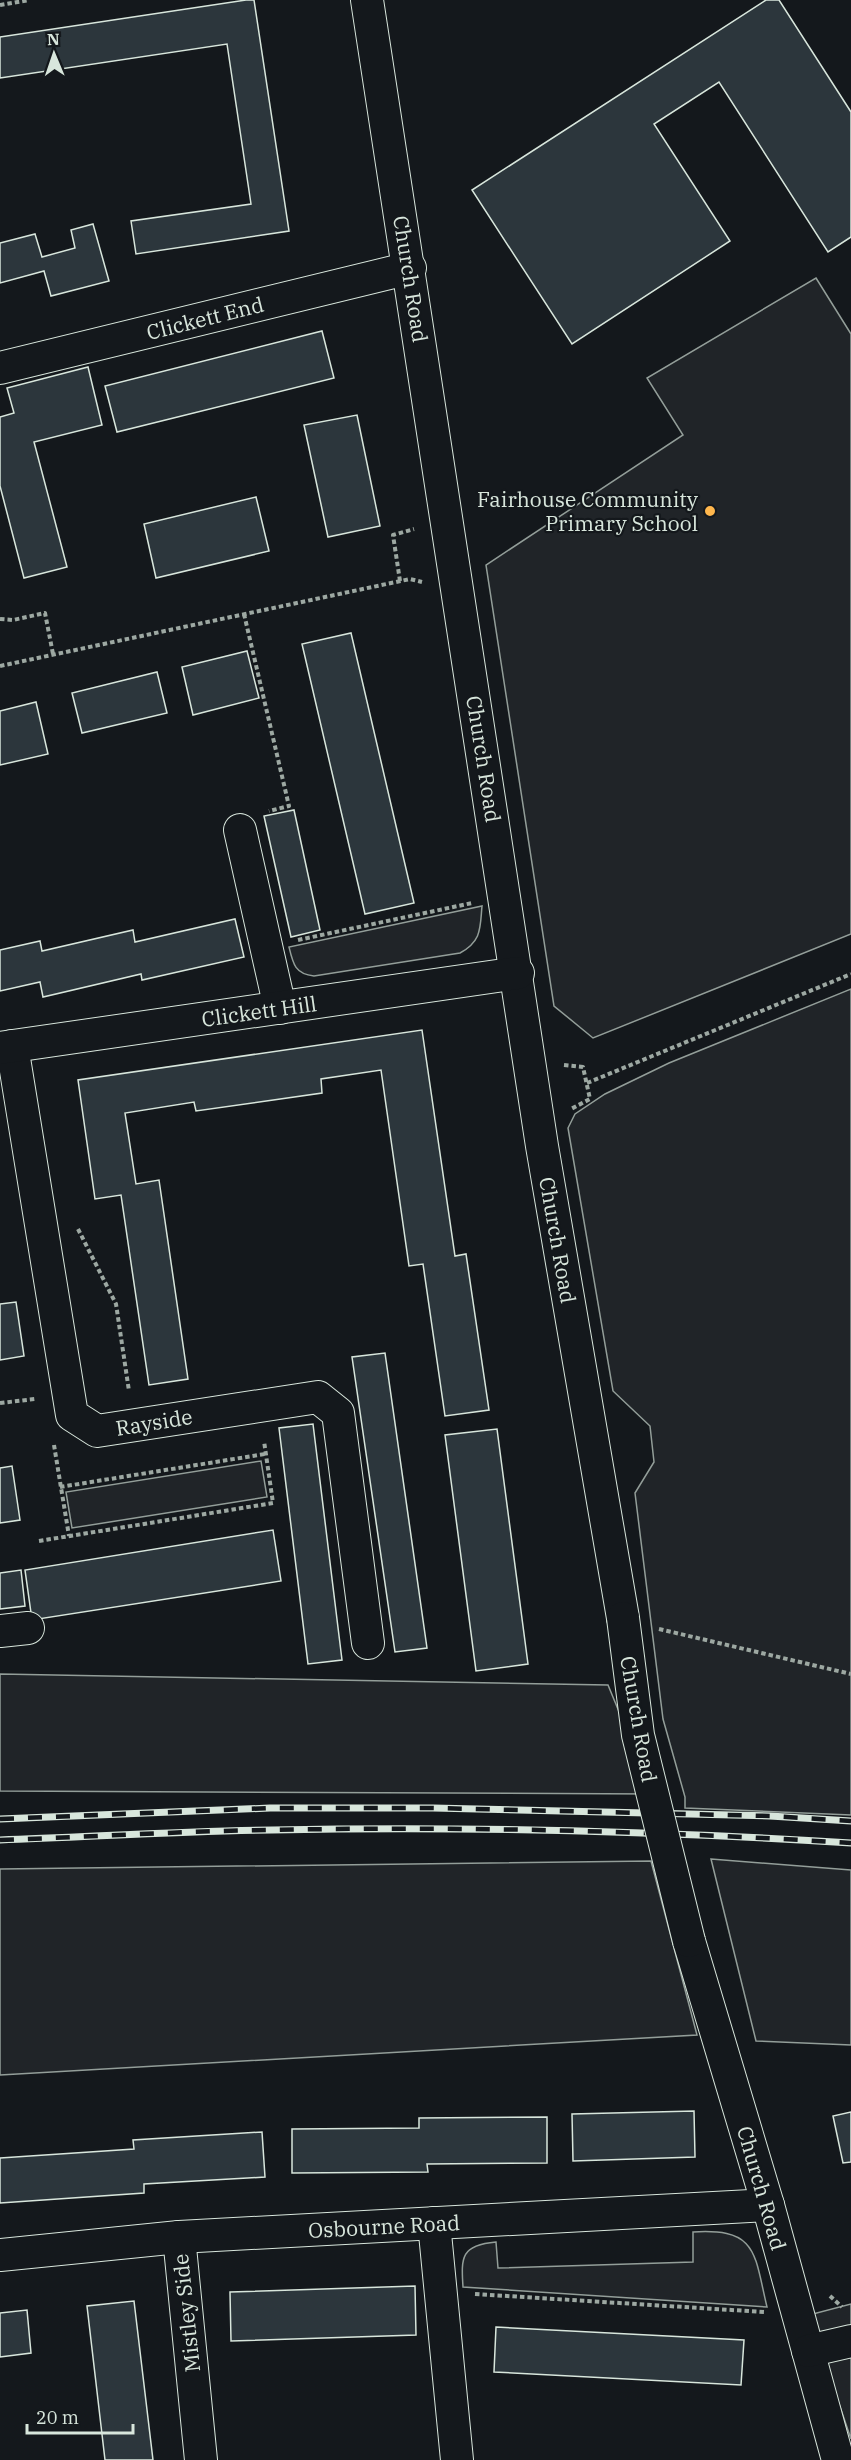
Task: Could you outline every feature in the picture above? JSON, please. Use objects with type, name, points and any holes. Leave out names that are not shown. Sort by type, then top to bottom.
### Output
[{"type":"street","name":"Church Road","points":[[367,0],[518,973],[542,1146],[623,1617],[638,1735],[689,1941],[768,2205],[838,2460]]},
{"type":"street","name":"Clickett End","points":[[0,368],[410,268]]},
{"type":"street","points":[[240,830],[280,1008]]},
{"type":"street","name":"Clickett Hill","points":[[6,1047],[518,973]]},
{"type":"street","name":"Rayside","points":[[6,1047],[72,1415],[97,1431],[318,1397],[338,1413],[368,1643]]},
{"type":"street","name":"Osbourne Road","points":[[0,2255],[179,2237],[768,2205]]},
{"type":"street","points":[[434,2223],[456,2460]]},
{"type":"street","name":"Mistley Side","points":[[179,2237],[201,2460]]},
{"type":"street","points":[[807,2351],[851,2342]]},
{"type":"path","points":[[0,4],[29,0]]},
{"type":"path","points":[[400,581],[393,535],[414,530],[421,521]]},
{"type":"path","points":[[0,666],[410,579],[432,588]]},
{"type":"path","points":[[0,620],[13,620],[45,613],[53,654]]},
{"type":"path","points":[[244,614],[289,806],[266,811]]},
{"type":"path","points":[[295,940],[475,902]]},
{"type":"path","points":[[587,1083],[851,974]]},
{"type":"path","points":[[76,1224],[116,1305],[130,1397]]},
{"type":"path","points":[[0,1403],[46,1397]]},
{"type":"path","points":[[39,1541],[273,1503],[264,1442]]},
{"type":"path","points":[[60,1487],[265,1454]]},
{"type":"path","points":[[654,1628],[851,1674]]},
{"type":"path","points":[[471,2294],[765,2312]]},
{"type":"shaded area","points":[[816,278],[851,334],[851,934],[593,1038],[554,1006],[486,565],[683,435],[647,378]]},
{"type":"shaded area","points":[[482,906],[476,939],[460,953],[314,976],[303,973],[296,967],[289,947]]},
{"type":"shaded area","points":[[851,989],[851,1815],[685,1808],[685,1797],[663,1719],[635,1493],[654,1462],[650,1426],[613,1391],[568,1128],[575,1114],[605,1094],[669,1063]]},
{"type":"shaded area","points":[[261,1461],[267,1497],[72,1528],[66,1492]]},
{"type":"shaded area","points":[[0,1674],[608,1685],[653,1794],[0,1791]]},
{"type":"shaded area","points":[[711,1859],[851,1870],[851,2045],[756,2041]]},
{"type":"shaded area","points":[[651,1861],[697,2035],[0,2075],[0,1869]]},
{"type":"shaded area","points":[[693,2232],[730,2234],[742,2240],[750,2248],[755,2258],[767,2307],[463,2287],[463,2260],[470,2250],[484,2244],[496,2242],[498,2268],[693,2262]]},
{"type":"shaded area","points":[[851,2304],[851,2439],[809,2315]]},
{"type":"building","points":[[254,0],[289,231],[136,254],[131,221],[251,204],[227,44],[0,78],[0,37]]},
{"type":"building","points":[[766,0],[779,0],[851,112],[851,237],[828,252],[719,82],[654,124],[730,241],[572,344],[472,190]]},
{"type":"building","points":[[93,224],[109,281],[51,296],[44,271],[0,283],[0,243],[35,234],[42,257],[75,248],[71,230]]},
{"type":"building","points":[[322,331],[334,378],[117,432],[105,386]]},
{"type":"building","points":[[88,367],[102,425],[34,442],[67,567],[24,578],[0,486],[0,417],[14,413],[7,388]]},
{"type":"building","points":[[357,415],[380,526],[328,537],[304,425]]},
{"type":"building","points":[[256,497],[269,551],[156,578],[144,524]]},
{"type":"building","points":[[351,633],[414,903],[365,914],[302,644]]},
{"type":"building","points":[[247,651],[259,698],[193,715],[182,667]]},
{"type":"building","points":[[157,672],[167,713],[82,733],[72,693]]},
{"type":"building","points":[[36,702],[48,754],[0,765],[0,711]]},
{"type":"building","points":[[294,810],[320,930],[291,937],[264,816]]},
{"type":"building","points":[[235,919],[244,957],[142,980],[141,974],[43,997],[40,982],[0,991],[0,950],[40,941],[42,951],[133,930],[135,942]]},
{"type":"building","points":[[422,1030],[455,1256],[466,1254],[489,1410],[445,1416],[423,1264],[409,1266],[381,1070],[321,1079],[322,1093],[196,1111],[194,1102],[125,1113],[136,1184],[159,1180],[188,1379],[149,1385],[121,1195],[95,1199],[78,1080]]},
{"type":"building","points":[[16,1302],[24,1356],[0,1360],[0,1304]]},
{"type":"building","points":[[385,1353],[427,1648],[395,1652],[352,1357]]},
{"type":"building","points":[[313,1424],[342,1660],[308,1664],[279,1428]]},
{"type":"building","points":[[497,1429],[528,1664],[476,1671],[445,1435]]},
{"type":"building","points":[[12,1466],[20,1520],[0,1523],[0,1468]]},
{"type":"building","points":[[273,1530],[281,1581],[32,1620],[25,1570]]},
{"type":"building","points":[[21,1570],[25,1606],[0,1609],[0,1573]]},
{"type":"building","points":[[694,2111],[695,2157],[573,2161],[572,2114]]},
{"type":"building","points":[[851,2112],[851,2162],[843,2163],[833,2116]]},
{"type":"building","points":[[547,2117],[547,2163],[427,2164],[428,2172],[292,2173],[292,2129],[419,2128],[419,2118]]},
{"type":"building","points":[[262,2132],[265,2177],[144,2184],[144,2193],[0,2203],[0,2158],[134,2149],[133,2140]]},
{"type":"building","points":[[415,2286],[416,2335],[231,2341],[230,2292]]},
{"type":"building","points":[[134,2301],[153,2460],[105,2460],[87,2306]]},
{"type":"building","points":[[27,2310],[31,2353],[0,2357],[0,2313]]},
{"type":"building","points":[[496,2327],[744,2340],[741,2385],[494,2372]]},
{"type":"railway","points":[[0,1819],[270,1808],[433,1808],[770,1816],[851,1821]]},
{"type":"railway","points":[[0,1840],[238,1831],[489,1829],[707,1835],[851,1843]]},
{"type":"place","name":"Fairhouse Community Primary School","points":[[710,511]]}]
